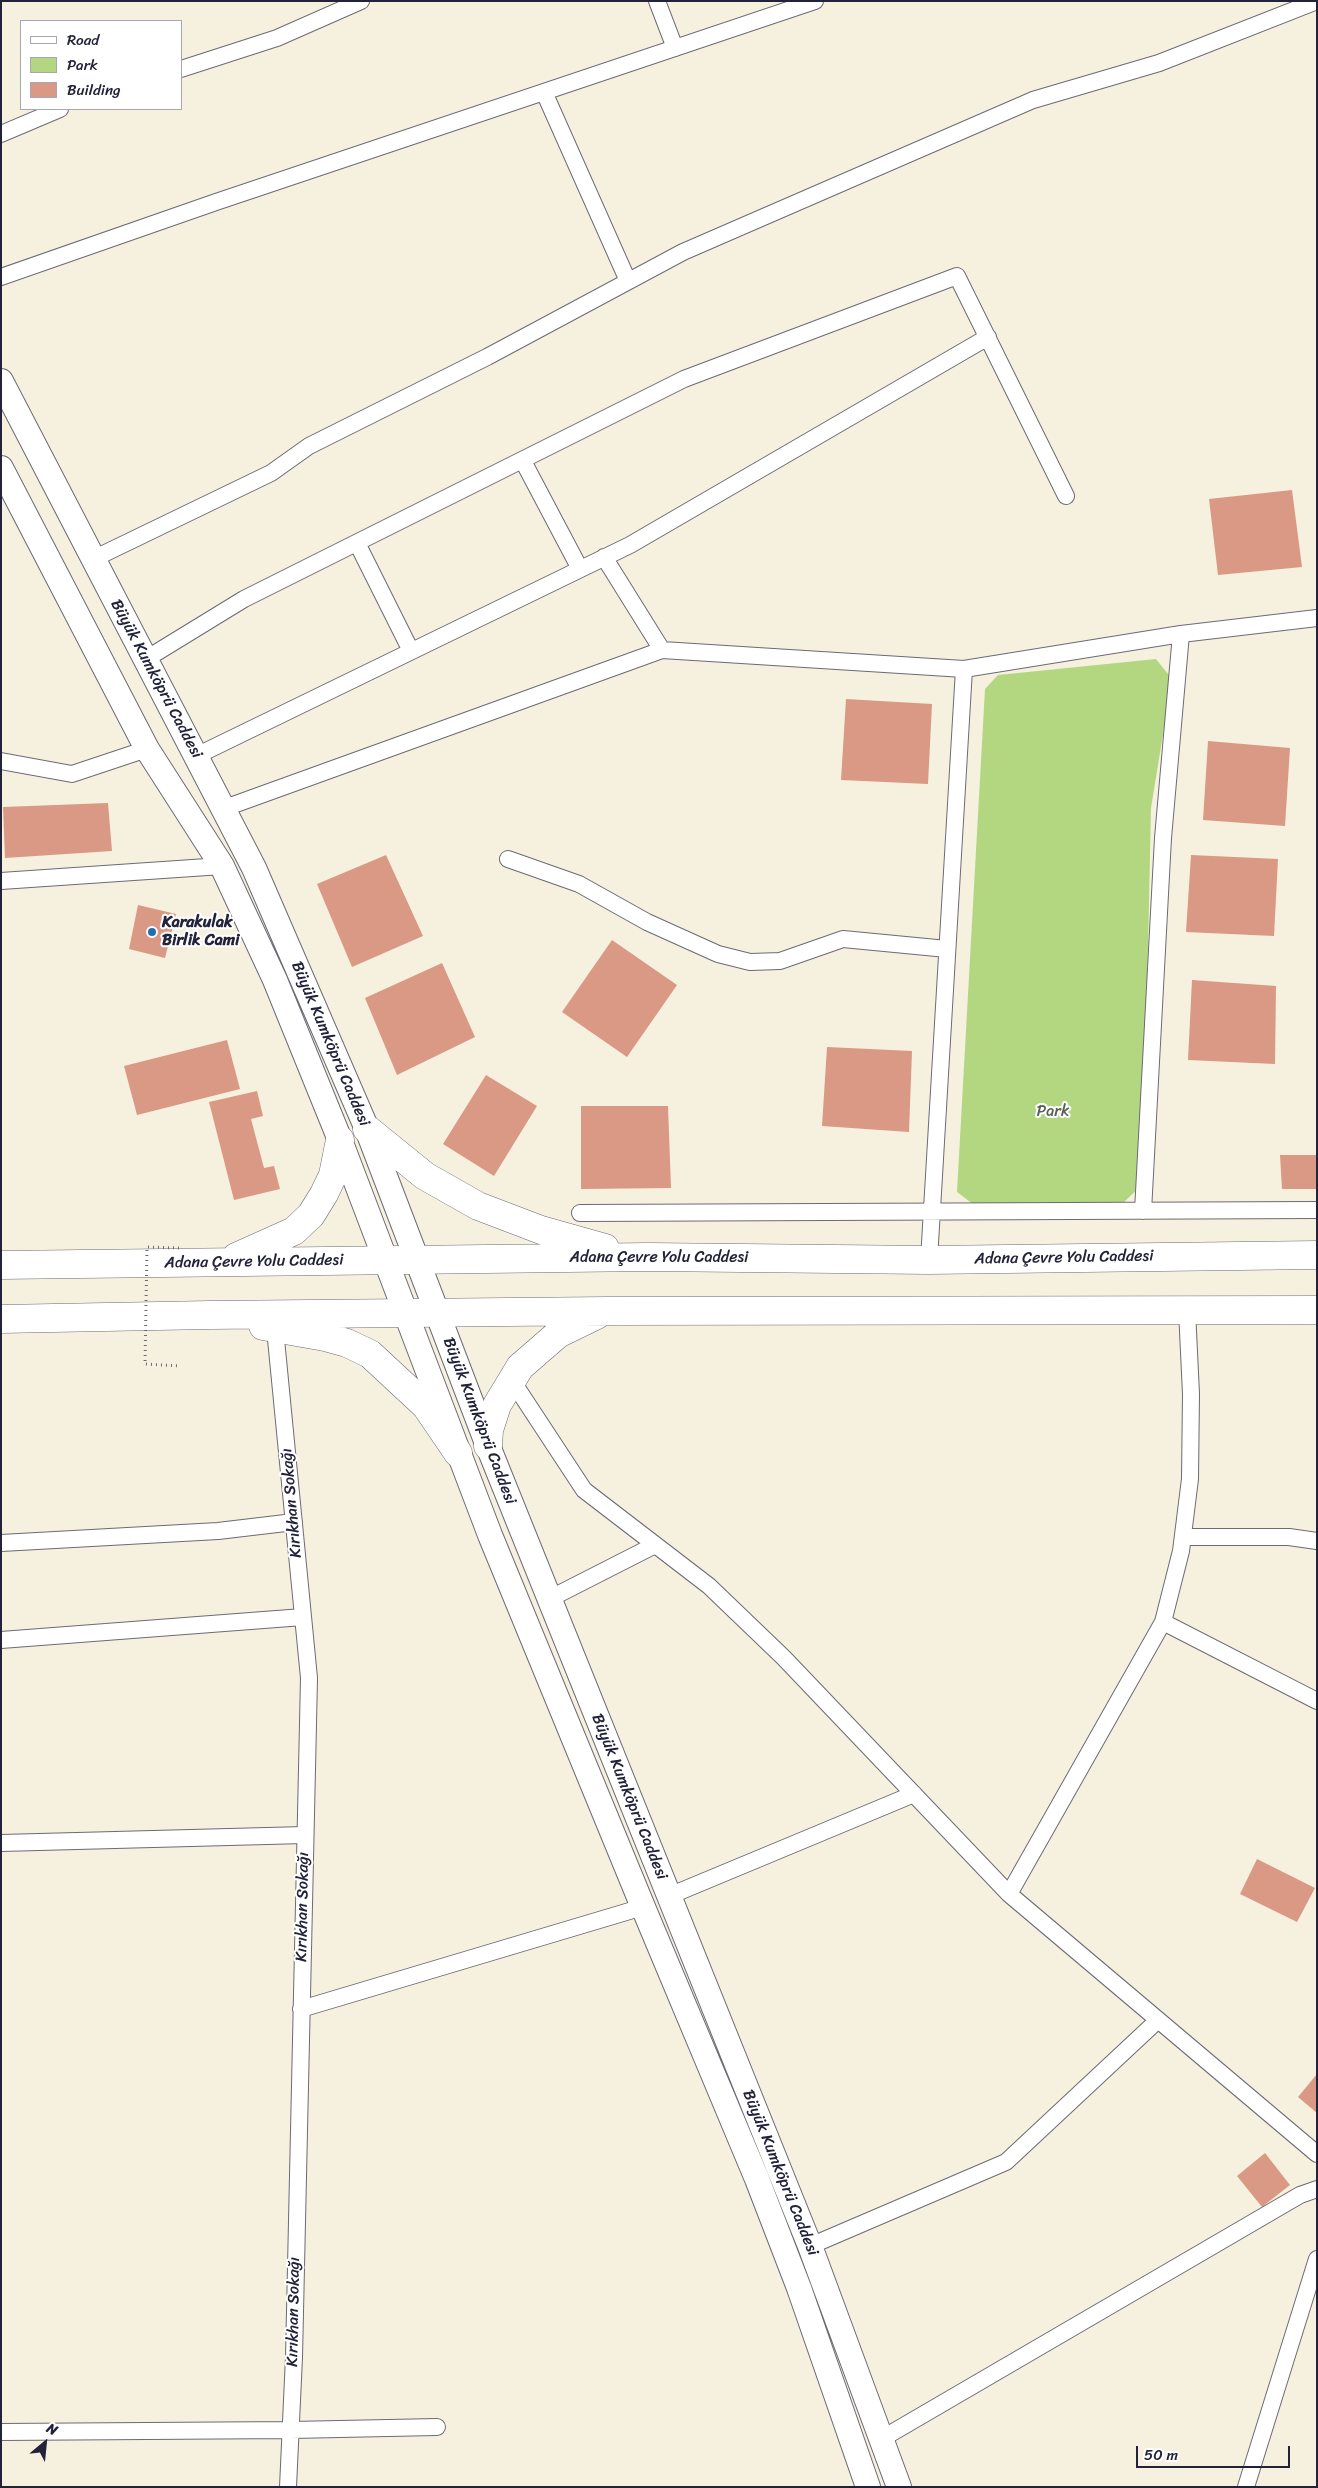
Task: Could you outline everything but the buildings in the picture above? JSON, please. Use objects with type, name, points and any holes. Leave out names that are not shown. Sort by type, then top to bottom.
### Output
[{"type":"highway","points":[[367,1129],[425,1176],[478,1206],[576,1240],[648,1257]]},
{"type":"highway","points":[[221,1263],[273,1242],[294,1231],[310,1215],[324,1194],[333,1175],[340,1140]]},
{"type":"highway","name":"Adana Çevre Yolu Caddesi","points":[[1,1265],[648,1257],[929,1260],[1317,1256]]},
{"type":"highway","points":[[1,1319],[607,1311],[1317,1310]]},
{"type":"highway","points":[[488,1446],[492,1417],[511,1379],[531,1356],[558,1334],[607,1311]]},
{"type":"highway","points":[[210,1315],[347,1343],[370,1354],[388,1368],[426,1406],[458,1453]]},
{"type":"main road","name":"Büyük Kumköprü Caddesi","points":[[1,381],[254,868],[367,1129],[488,1446],[810,2246],[899,2487]]},
{"type":"main road","name":"Büyük Kumköprü Caddesi","points":[[1,468],[147,749],[222,866],[278,988],[340,1140],[458,1453],[643,1907],[775,2224],[800,2288],[868,2487]]},
{"type":"street","points":[[182,69],[277,38],[361,1]]},
{"type":"street","points":[[657,1],[675,48]]},
{"type":"street","points":[[1,278],[216,202],[815,1]]},
{"type":"street","points":[[93,559],[271,473],[309,446],[487,357],[683,252],[1033,100],[1159,63],[1317,1]]},
{"type":"street","points":[[544,92],[628,281]]},
{"type":"street","points":[[1,134],[58,110]]},
{"type":"street","points":[[146,658],[244,599],[684,379],[957,276],[1066,496]]},
{"type":"street","points":[[196,756],[604,557],[664,525],[988,337]]},
{"type":"street","points":[[523,461],[580,569]]},
{"type":"street","points":[[357,544],[411,651]]},
{"type":"street","points":[[604,557],[662,650]]},
{"type":"street","points":[[222,809],[662,650],[964,669],[1181,634],[1317,618]]},
{"type":"street","points":[[1143,1211],[1163,838],[1181,634]]},
{"type":"street","points":[[929,1260],[964,669]]},
{"type":"street","points":[[1,761],[72,774],[147,749]]},
{"type":"street","points":[[508,859],[579,884],[647,922],[718,954],[750,962],[780,961],[843,939],[947,949]]},
{"type":"street","points":[[1,881],[222,866]]},
{"type":"street","points":[[580,1213],[1317,1210]]},
{"type":"street","points":[[1009,1894],[1163,1622],[1183,1537],[1190,1479],[1191,1394],[1187,1310]]},
{"type":"street","name":"Kırıkhan Sokağı","points":[[275,1329],[308,1678],[291,2430],[288,2487]]},
{"type":"street","points":[[511,1379],[584,1490],[709,1586],[784,1658],[1009,1894],[1157,2021],[1317,2154]]},
{"type":"street","points":[[1,1543],[218,1531],[294,1522]]},
{"type":"street","points":[[1183,1537],[1289,1537],[1317,1541]]},
{"type":"street","points":[[549,1599],[656,1545]]},
{"type":"street","points":[[1,1640],[303,1617]]},
{"type":"street","points":[[1163,1622],[1317,1700]]},
{"type":"street","points":[[669,1896],[914,1794]]},
{"type":"street","points":[[1,1843],[305,1835]]},
{"type":"street","points":[[301,2009],[643,1907]]},
{"type":"street","points":[[810,2246],[1006,2162],[1157,2021]]},
{"type":"street","points":[[882,2438],[1292,2200],[1317,2189]]},
{"type":"street","points":[[1246,2487],[1317,2259]]},
{"type":"street","points":[[1,2432],[436,2427]]},
{"type":"path","points":[[179,1248],[147,1247],[145,1364],[180,1366]]},
{"type":"green space","name":"Park","points":[[1156,659],[1172,679],[1151,808],[1143,1184],[1124,1202],[973,1204],[957,1192],[985,689],[998,675]]},
{"type":"place","name":"Karakulak Birlik Cami","points":[[152,932]]}]
